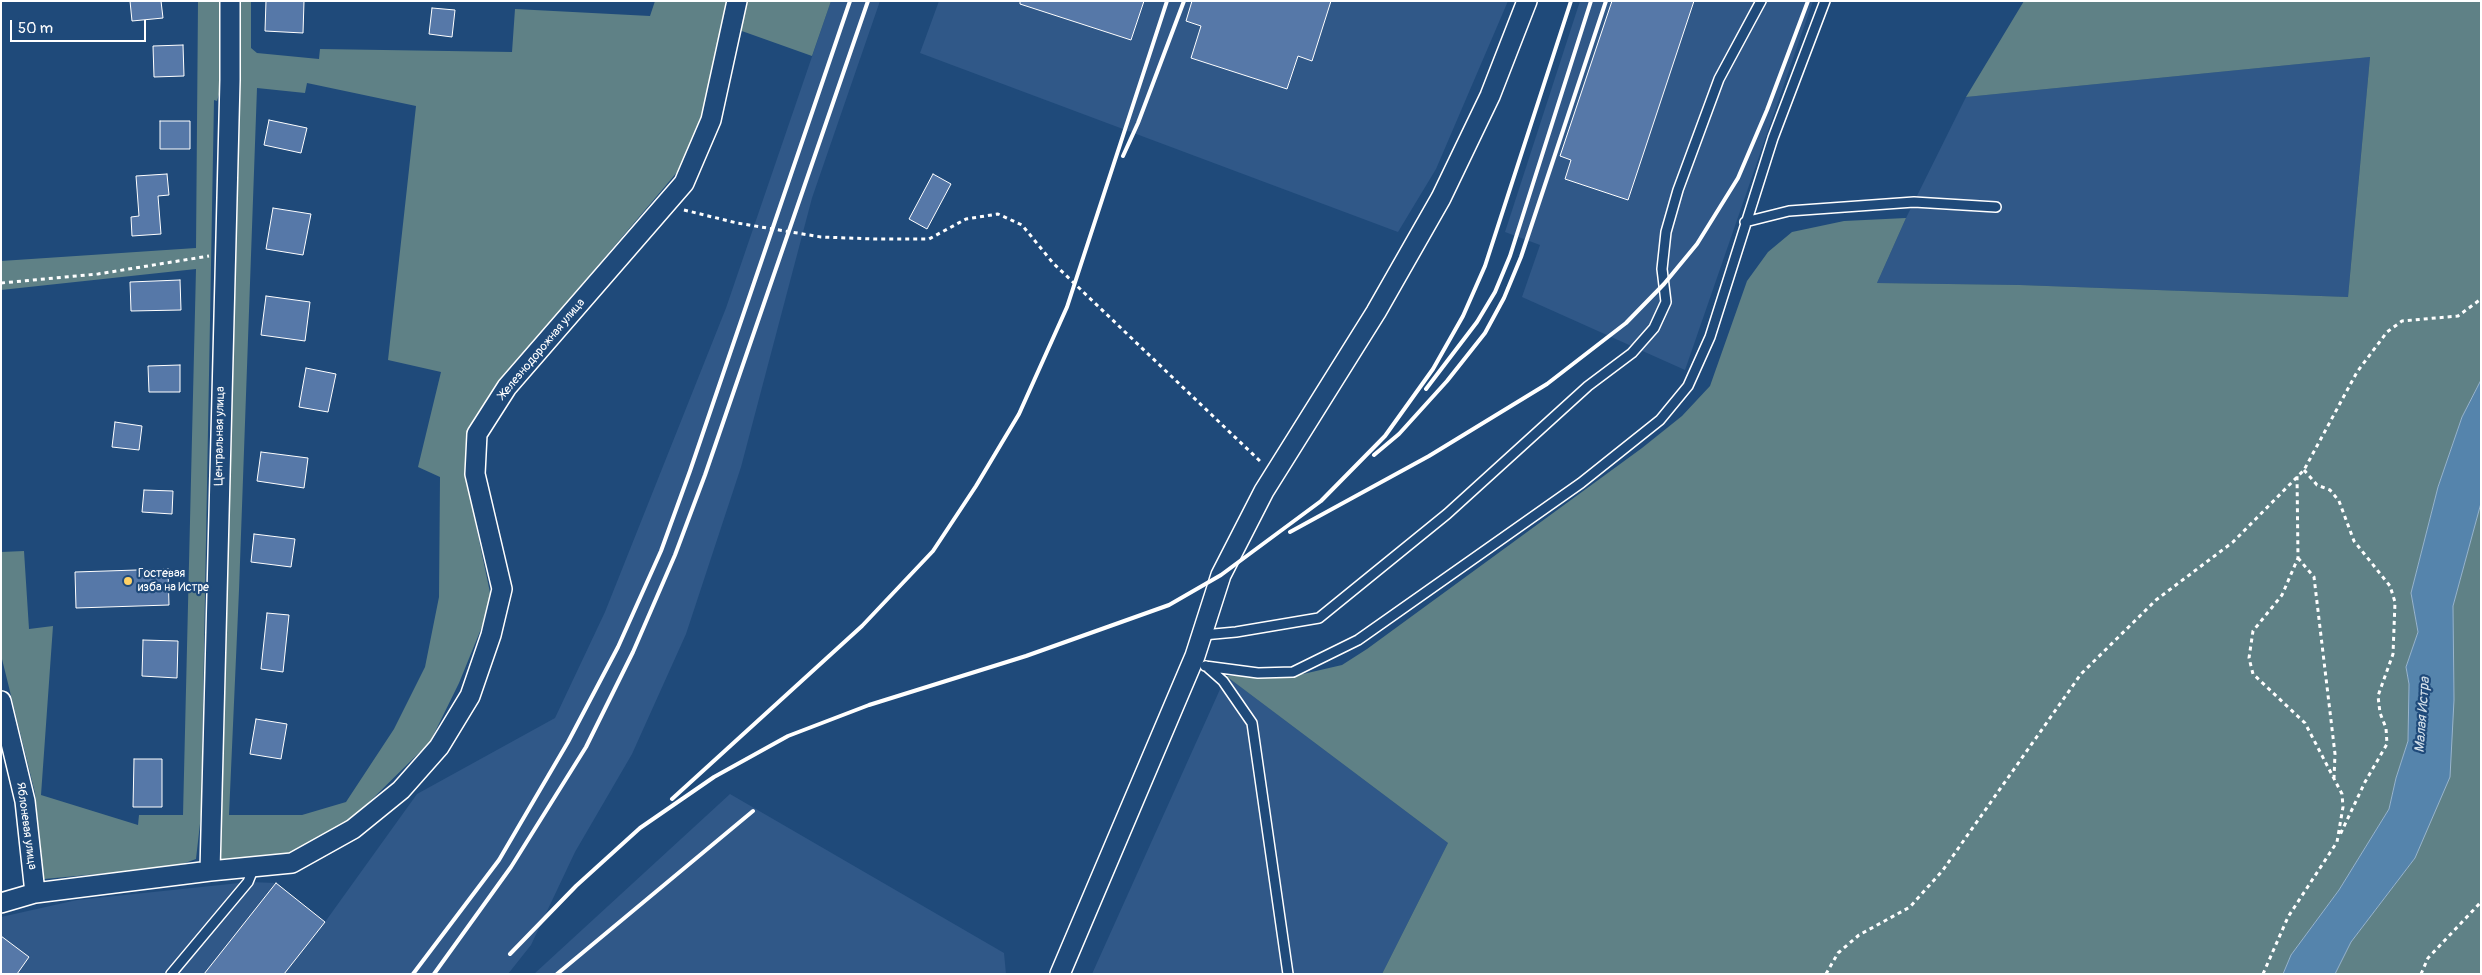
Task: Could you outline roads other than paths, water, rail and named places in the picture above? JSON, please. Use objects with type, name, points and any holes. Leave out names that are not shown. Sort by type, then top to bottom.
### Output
[{"type":"street","name":"Центральная улица","points":[[210,871],[224,254],[230,80],[230,1]]},
{"type":"street","name":"Железнодорожная улица","points":[[1,902],[35,893],[210,871],[292,863],[353,829],[401,790],[439,747],[470,696],[491,635],[502,589],[475,474],[477,434],[507,388],[684,183],[711,120],[737,1]]},
{"type":"street","points":[[1060,974],[1200,661],[1203,635],[1221,575],[1274,474],[1376,312],[1441,198],[1490,96],[1527,1]]},
{"type":"street","name":"Яблоневая улица","points":[[1,701],[25,801],[35,893]]},
{"type":"lane","points":[[1203,635],[1236,632],[1319,618],[1447,514],[1588,386],[1632,353],[1654,328],[1666,302],[1662,269],[1666,232],[1678,190],[1718,79],[1761,1]]},
{"type":"lane","points":[[1200,661],[1258,673],[1292,672],[1351,643],[1582,483],[1660,420],[1688,386],[1710,337],[1773,138],[1825,1]]},
{"type":"lane","points":[[1745,222],[1789,211],[1914,202],[1996,207]]},
{"type":"lane","points":[[1200,661],[1223,681],[1252,723],[1288,974]]},
{"type":"lane","points":[[171,974],[248,882],[254,866]]},
{"type":"water","name":"Малая Истра","points":[[2481,380],[2481,503],[2453,606],[2454,700],[2450,777],[2415,858],[2351,942],[2335,974],[2283,974],[2291,955],[2339,890],[2389,809],[2396,778],[2408,741],[2409,684],[2406,667],[2418,632],[2411,593],[2438,487],[2462,417]]},
{"type":"railway","points":[[413,974],[499,860],[568,742],[618,647],[661,551],[690,471],[850,1]]},
{"type":"railway","points":[[434,974],[511,867],[586,747],[633,652],[675,555],[705,475],[868,1]]},
{"type":"railway","points":[[672,799],[862,626],[933,551],[976,486],[1019,414],[1067,307],[1167,1]]},
{"type":"railway","points":[[1123,156],[1138,123],[1184,1]]},
{"type":"railway","points":[[510,954],[576,886],[640,828],[714,777],[788,736],[869,705],[1026,656],[1169,605],[1221,575],[1321,501],[1385,436],[1433,369],[1463,316],[1485,266],[1571,1]]},
{"type":"railway","points":[[1426,389],[1477,322],[1495,292],[1510,256],[1591,1]]},
{"type":"railway","points":[[1374,455],[1399,434],[1447,381],[1485,333],[1504,298],[1521,257],[1606,1]]},
{"type":"railway","points":[[1290,532],[1429,456],[1547,384],[1626,323],[1664,284],[1697,244],[1738,178],[1767,110],[1808,1]]},
{"type":"railway","points":[[557,974],[753,811]]},
{"type":"place","name":"Гостевая изба на Истре","points":[[128,581]]}]
